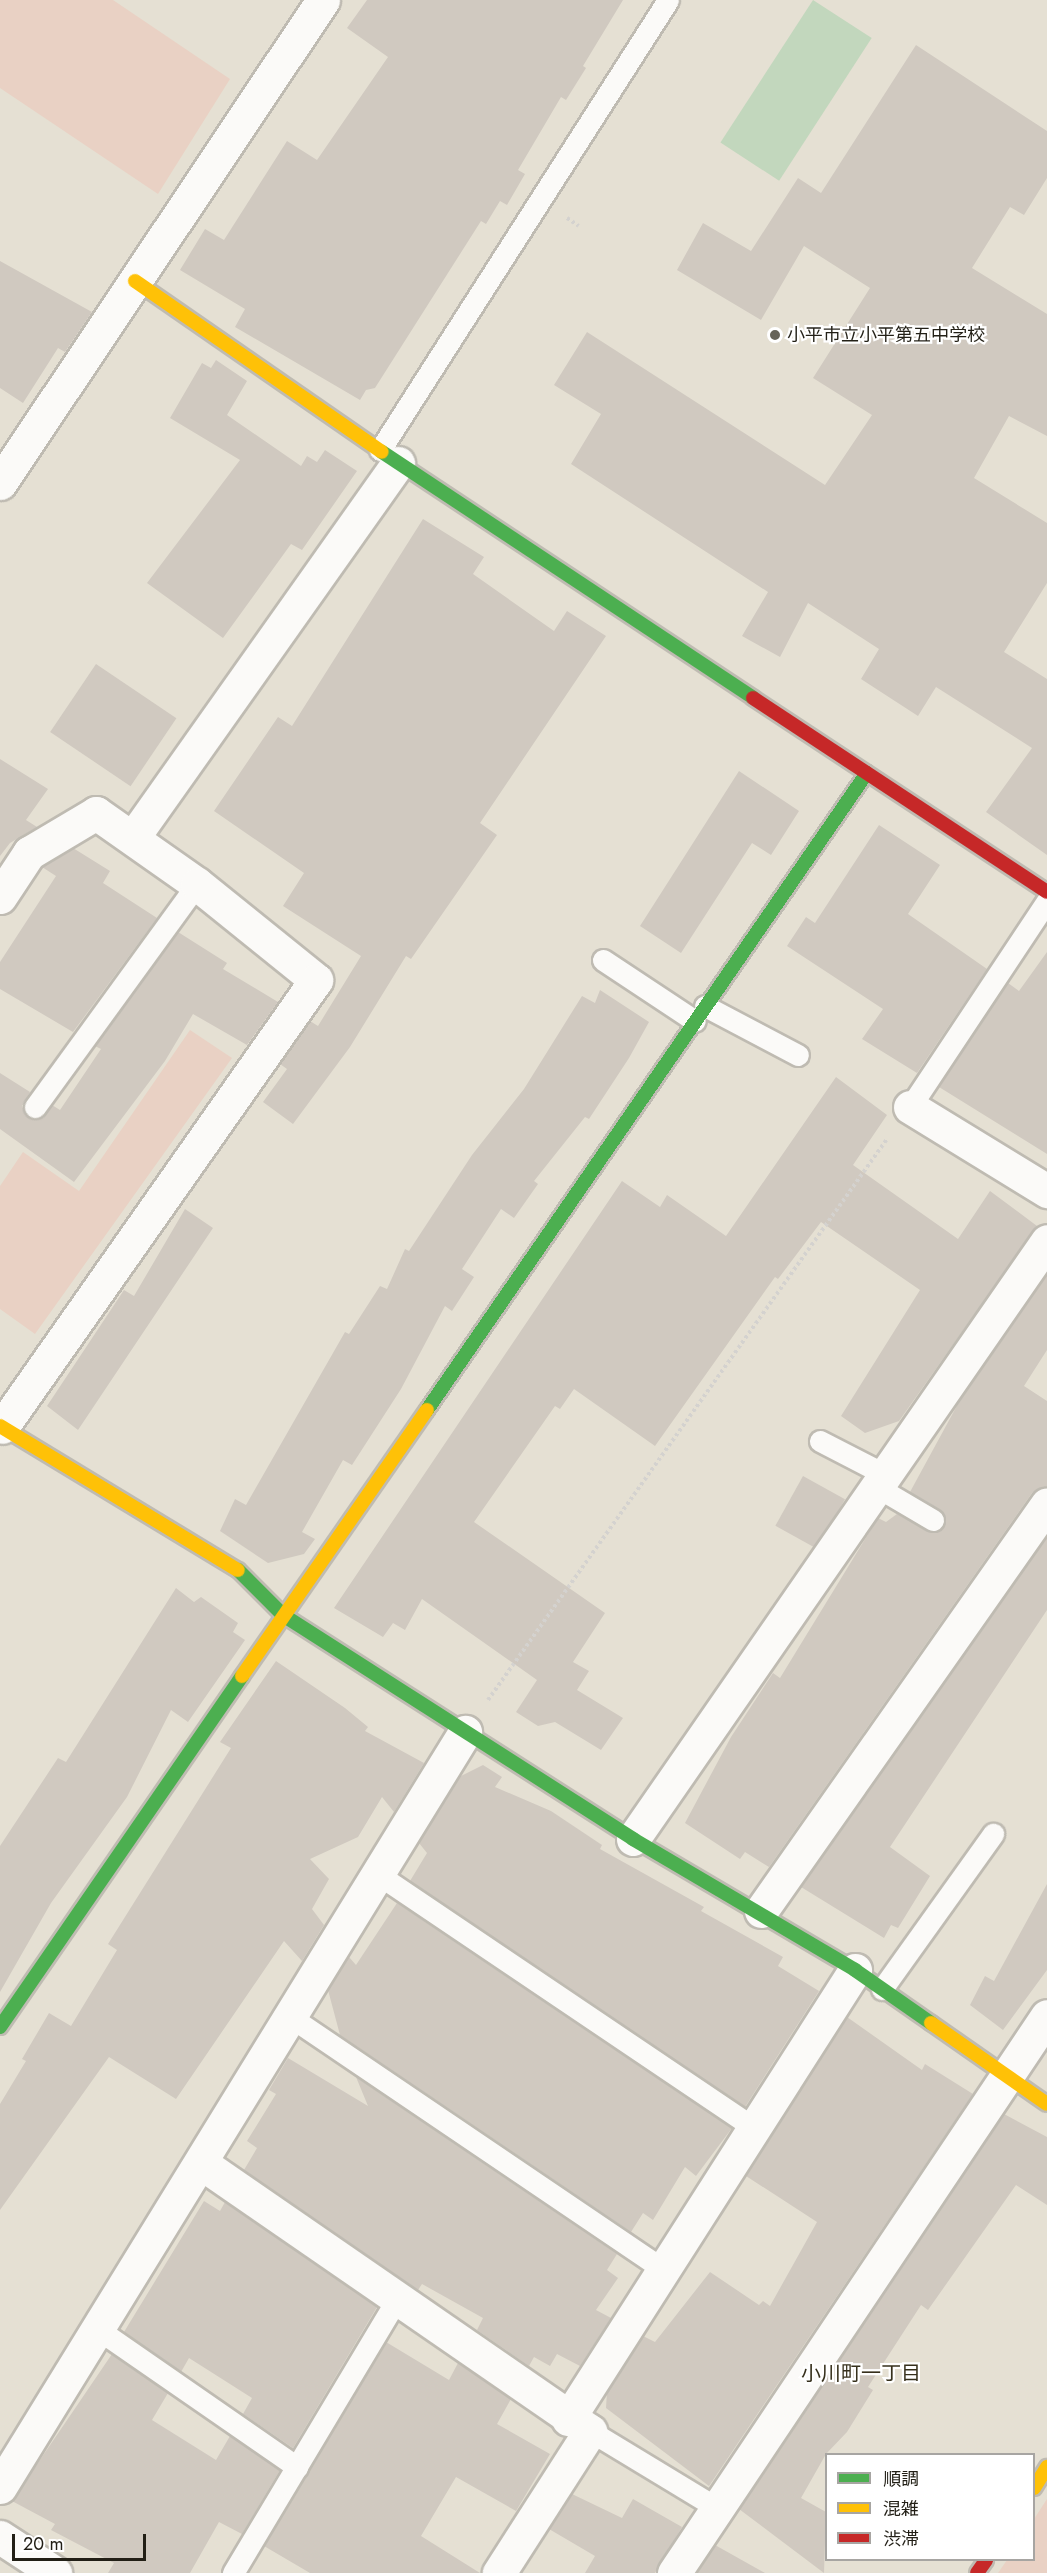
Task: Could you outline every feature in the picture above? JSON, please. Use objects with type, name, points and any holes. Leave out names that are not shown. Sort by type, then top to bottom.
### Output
[{"type":"street","points":[[5,464],[135,281],[324,0]]},
{"type":"street","points":[[135,281],[389,456],[1047,892]]},
{"type":"street","points":[[134,836],[389,456]]},
{"type":"street","points":[[0,2027],[867,773]]},
{"type":"street","points":[[0,897],[29,853],[96,813],[134,836],[316,980],[1,1426],[248,1576],[283,1615],[633,1839],[761,1911],[855,1970],[1004,2077],[1047,2104]]},
{"type":"street","points":[[910,1107],[1047,1191]]},
{"type":"street","points":[[633,1839],[1047,1241]]},
{"type":"street","points":[[761,1911],[1047,1504]]},
{"type":"street","points":[[0,2487],[204,2165],[465,1732]]},
{"type":"street","points":[[499,2573],[664,2270],[751,2126],[855,1970]]},
{"type":"street","points":[[674,2573],[1047,2016]]},
{"type":"street","points":[[204,2165],[579,2425]]},
{"type":"street","points":[[1035,2486],[1047,2468]]},
{"type":"street","points":[[0,2537],[55,2573]]},
{"type":"lane","points":[[389,456],[668,0]]},
{"type":"lane","points":[[35,1107],[197,884]]},
{"type":"lane","points":[[910,1107],[1047,901]]},
{"type":"lane","points":[[603,960],[700,1014],[798,1055]]},
{"type":"lane","points":[[820,1441],[882,1481],[933,1520]]},
{"type":"lane","points":[[882,1989],[993,1834]]},
{"type":"lane","points":[[379,1875],[751,2126]]},
{"type":"lane","points":[[292,2018],[664,2270]]},
{"type":"lane","points":[[232,2573],[397,2299]]},
{"type":"lane","points":[[99,2330],[297,2467]]},
{"type":"lane","points":[[579,2425],[717,2508]]},
{"type":"path","points":[[465,1732],[910,1107]]},
{"type":"shaded area","points":[[0,0],[113,0],[230,79],[158,194],[0,88]]},
{"type":"shaded area","points":[[813,0],[872,38],[779,181],[720,143]]},
{"type":"shaded area","points":[[190,1030],[232,1058],[35,1334],[0,1309],[0,1186],[23,1152],[79,1191]]},
{"type":"shaded area","points":[[1047,2499],[1047,2573],[998,2573],[1006,2561],[1035,2561],[1035,2517]]},
{"type":"building","points":[[367,0],[623,0],[583,66],[586,68],[566,100],[561,97],[518,170],[525,174],[507,205],[500,201],[486,224],[481,221],[375,388],[366,390],[360,400],[235,327],[245,309],[180,270],[205,229],[224,240],[287,141],[317,160],[388,57],[347,28]]},
{"type":"building","points":[[916,45],[1047,131],[1047,178],[1024,215],[1010,207],[972,268],[1047,314],[1047,436],[1009,416],[974,478],[1047,523],[1047,583],[1004,652],[1047,679],[1047,855],[986,812],[1032,748],[936,687],[918,716],[861,679],[879,649],[808,603],[780,657],[742,636],[768,592],[571,464],[601,414],[554,385],[587,332],[825,485],[872,415],[813,378],[870,288],[804,246],[761,320],[677,270],[703,223],[751,251],[798,178],[821,193]]},
{"type":"building","points":[[0,261],[92,312],[65,352],[58,348],[23,403],[0,388]]},
{"type":"building","points":[[216,360],[247,381],[227,415],[301,466],[307,456],[317,462],[325,450],[357,471],[302,550],[291,544],[223,638],[147,583],[240,460],[170,418],[202,363],[211,368]]},
{"type":"building","points":[[423,519],[484,557],[473,574],[554,631],[567,611],[606,636],[480,823],[497,835],[411,959],[406,956],[350,1047],[293,1124],[263,1102],[287,1069],[280,1064],[310,1021],[318,1026],[361,956],[283,906],[304,873],[214,811],[278,717],[292,726]]},
{"type":"building","points":[[96,664],[176,718],[131,786],[50,732]]},
{"type":"building","points":[[0,759],[48,789],[26,820],[37,827],[10,843],[0,856]]},
{"type":"building","points":[[739,771],[799,811],[771,855],[752,843],[681,953],[640,926]]},
{"type":"building","points":[[879,825],[940,865],[908,914],[987,969],[917,1073],[862,1039],[883,1009],[787,946],[806,917],[815,923]]},
{"type":"building","points":[[73,848],[110,871],[103,883],[157,918],[73,1032],[0,989],[0,962],[56,876],[42,867]]},
{"type":"building","points":[[178,932],[227,963],[223,969],[278,1002],[247,1045],[193,1014],[165,1061],[74,1182],[0,1129],[0,1073],[30,1092],[22,1106],[28,1118],[41,1118],[52,1105],[60,1110],[101,1049],[95,1046]]},
{"type":"building","points":[[1047,952],[1047,1154],[939,1087],[1008,983],[1019,991]]},
{"type":"building","points":[[600,990],[649,1022],[629,1058],[589,1119],[585,1117],[534,1181],[538,1184],[514,1218],[501,1209],[462,1269],[474,1277],[452,1311],[445,1306],[401,1389],[352,1465],[343,1460],[302,1532],[315,1539],[304,1554],[268,1563],[220,1531],[235,1499],[246,1505],[345,1332],[349,1334],[380,1286],[387,1289],[405,1249],[409,1251],[472,1155],[524,1089],[582,996],[595,1003]]},
{"type":"building","points":[[836,1077],[887,1115],[853,1165],[958,1239],[990,1191],[1037,1226],[899,1421],[865,1433],[841,1416],[920,1290],[821,1222],[778,1279],[775,1277],[655,1446],[574,1389],[560,1409],[555,1406],[474,1522],[605,1613],[573,1662],[589,1671],[577,1690],[623,1718],[601,1750],[555,1722],[538,1726],[516,1712],[537,1680],[422,1599],[405,1630],[393,1623],[383,1637],[334,1608],[622,1181],[660,1207],[667,1195],[726,1236]]},
{"type":"building","points":[[185,1209],[213,1228],[78,1430],[47,1406],[124,1290],[134,1296]]},
{"type":"building","points":[[1047,1274],[1047,1350],[1024,1386],[1047,1401],[1047,1486],[1032,1493],[769,1867],[745,1852],[740,1859],[685,1823],[731,1737],[773,1673],[780,1678],[878,1518],[886,1522],[897,1514],[932,1533],[944,1527],[944,1513],[910,1492],[959,1402]]},
{"type":"building","points":[[803,1476],[845,1499],[817,1549],[775,1526]]},
{"type":"building","points":[[1047,1537],[1047,1610],[890,1847],[930,1876],[898,1928],[891,1925],[884,1938],[801,1887]]},
{"type":"building","points":[[176,1588],[194,1602],[201,1597],[238,1623],[233,1632],[245,1640],[188,1722],[171,1710],[127,1797],[51,1903],[0,1992],[0,1846],[58,1758],[66,1762]]},
{"type":"building","points":[[276,1661],[345,1708],[368,1727],[365,1731],[424,1763],[394,1812],[382,1797],[358,1837],[310,1859],[329,1879],[312,1909],[324,1925],[302,1961],[284,1941],[176,2099],[109,2057],[0,2210],[0,2104],[26,2061],[22,2059],[49,2013],[71,2026],[117,1950],[108,1944],[231,1748],[220,1742]]},
{"type":"building","points":[[483,1765],[502,1777],[495,1787],[551,1811],[602,1845],[600,1849],[704,1907],[701,1911],[783,1957],[778,1966],[819,1991],[745,2107],[410,1881],[427,1853],[419,1843],[459,1777]]},
{"type":"building","points":[[1047,1884],[1047,1970],[1003,2030],[970,2005],[985,1976],[994,1981]]},
{"type":"building","points":[[397,1903],[732,2128],[696,2176],[685,2167],[653,2220],[643,2213],[631,2232],[340,2035],[328,1990],[349,1957],[356,1965]]},
{"type":"building","points":[[847,2017],[922,2070],[925,2064],[973,2094],[709,2486],[606,2408],[607,2392],[643,2336],[655,2342],[710,2272],[759,2305],[763,2301],[770,2306],[817,2222],[746,2176]]},
{"type":"building","points":[[288,2058],[368,2106],[356,2077],[617,2254],[607,2270],[618,2278],[596,2310],[611,2318],[580,2366],[557,2354],[550,2366],[534,2357],[529,2366],[477,2330],[483,2318],[422,2284],[418,2290],[244,2170],[257,2148],[247,2141],[276,2094],[269,2090]]},
{"type":"building","points":[[1004,2114],[1047,2137],[1047,2205],[1016,2185],[928,2310],[921,2305],[868,2387],[873,2390],[847,2432],[825,2453],[801,2498],[825,2511],[824,2573],[739,2509]]},
{"type":"building","points":[[204,2201],[220,2211],[225,2202],[377,2307],[293,2448],[243,2414],[252,2398],[189,2358],[181,2372],[124,2332]]},
{"type":"building","points":[[386,2342],[449,2380],[458,2363],[511,2399],[497,2424],[550,2454],[516,2511],[456,2477],[421,2536],[480,2573],[310,2573],[264,2546]]},
{"type":"building","points":[[112,2354],[168,2393],[152,2420],[216,2460],[230,2436],[280,2470],[242,2534],[219,2522],[190,2573],[108,2573],[114,2563],[51,2530],[55,2524],[12,2501]]},
{"type":"building","points":[[572,2494],[622,2518],[633,2499],[682,2527],[655,2573],[585,2573],[595,2556],[549,2529]]},
{"type":"building","points":[[715,2545],[765,2573],[697,2573]]},
{"type":"traffic: fast","points":[[382,452],[753,698]]},
{"type":"traffic: fast","points":[[427,1410],[867,773]]},
{"type":"traffic: fast","points":[[238,1570],[283,1615],[633,1839],[855,1970],[931,2023]]},
{"type":"traffic: fast","points":[[0,2027],[242,1676]]},
{"type":"traffic: slow","points":[[135,281],[382,452]]},
{"type":"traffic: slow","points":[[242,1676],[427,1410]]},
{"type":"traffic: slow","points":[[0,1426],[238,1570]]},
{"type":"traffic: slow","points":[[931,2023],[1047,2104]]},
{"type":"traffic: slow","points":[[1035,2486],[1047,2467]]},
{"type":"traffic: jam","points":[[753,698],[1047,892]]},
{"type":"traffic: jam","points":[[977,2573],[985,2561]]},
{"type":"place","name":"小平市立小平第五中学校","points":[[775,335]]},
{"type":"district","name":"小川町一丁目","points":[[861,2373]]}]
